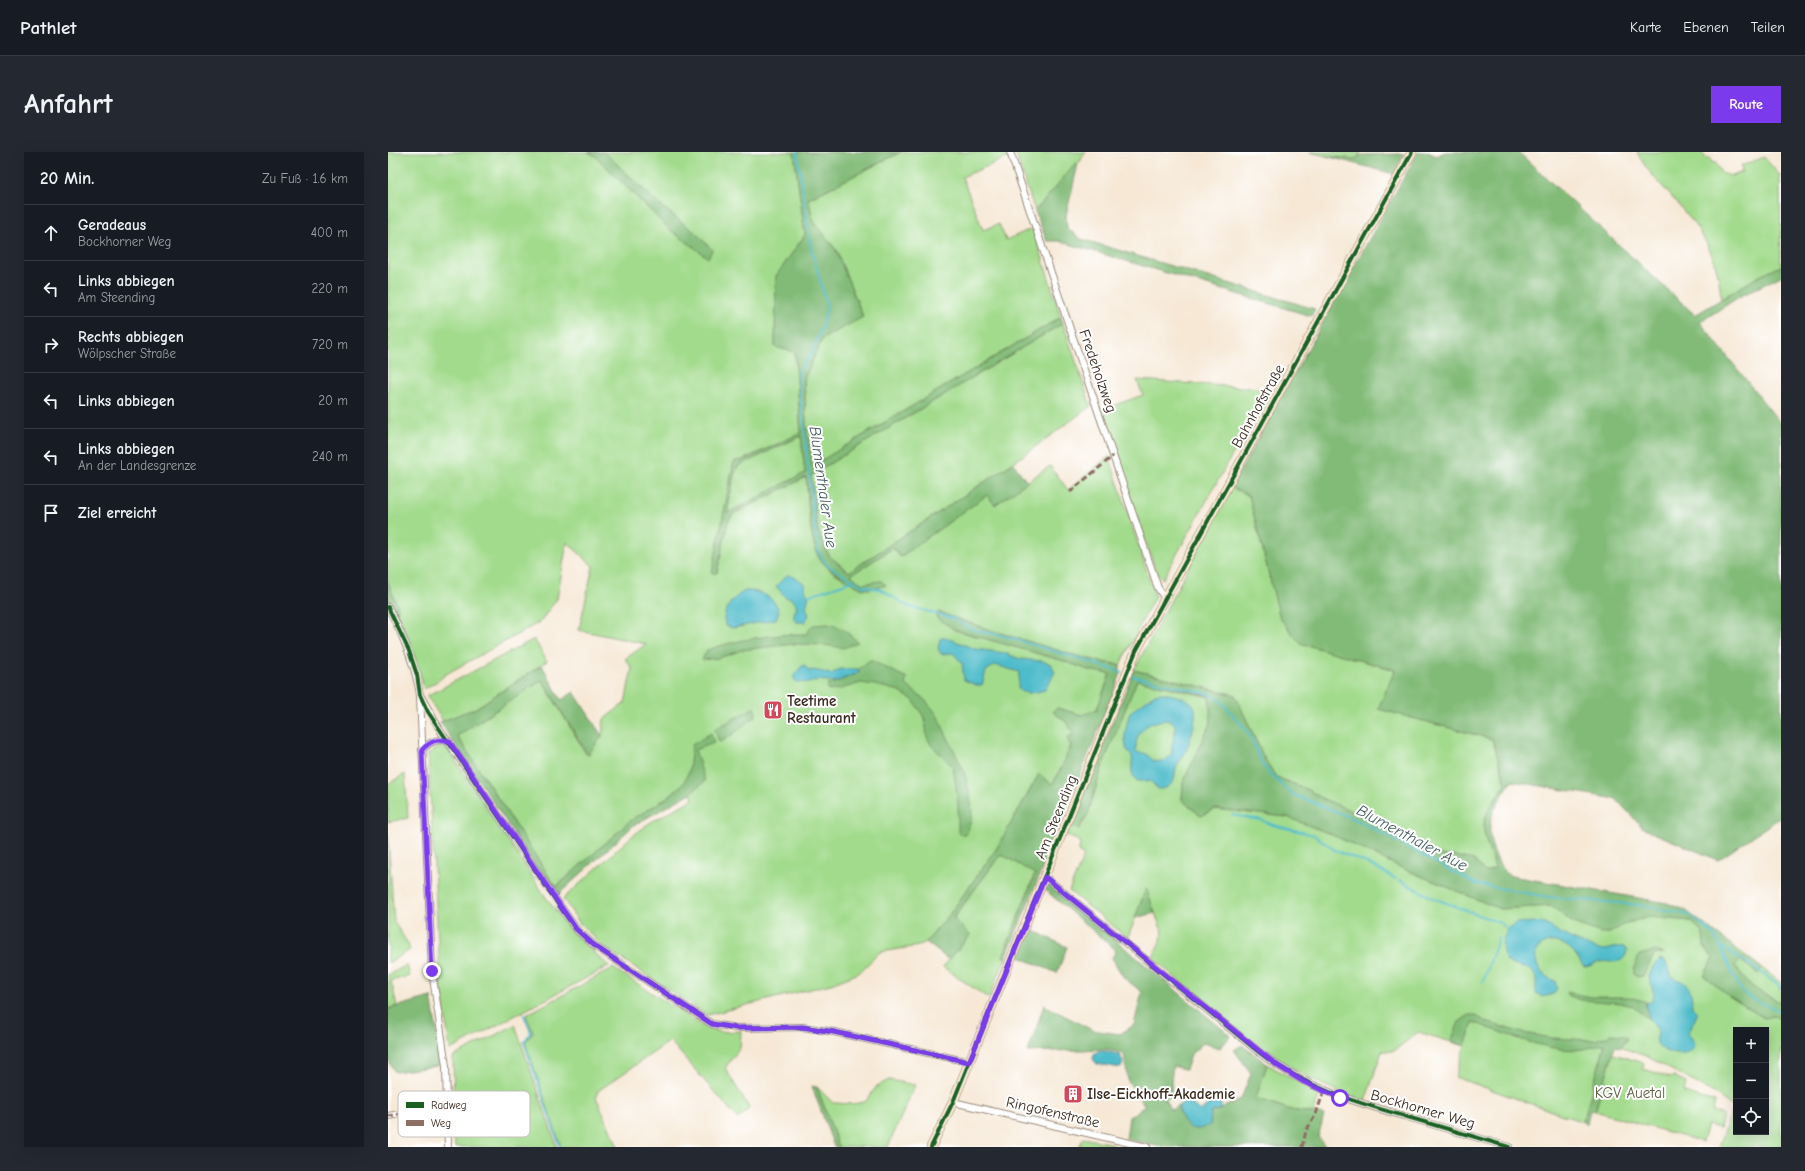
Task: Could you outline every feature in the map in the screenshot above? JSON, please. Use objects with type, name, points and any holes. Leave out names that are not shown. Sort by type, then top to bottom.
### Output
[{"type":"street","name":"Fredeholzweg","points":[[1010,152],[1155,581],[1164,597]]},
{"type":"street","name":"Bahnhofstraße","points":[[1127,672],[1136,651],[1164,597],[1412,152]]},
{"type":"street","points":[[388,607],[409,651],[417,675],[420,695],[432,971],[446,1066],[447,1091]]},
{"type":"street","name":"Am Steending","points":[[931,1147],[953,1102],[1127,672]]},
{"type":"street","points":[[420,695],[428,712],[576,929],[596,947],[700,1017],[712,1024],[736,1028],[802,1027],[834,1032],[969,1062]]},
{"type":"street","points":[[422,750],[437,740],[449,741]]},
{"type":"street","name":"Bockhorner Weg","points":[[1045,877],[1260,1053],[1298,1078],[1340,1098],[1509,1147]]},
{"type":"street","name":"Ringofenstraße","points":[[953,1102],[1147,1147]]},
{"type":"street","points":[[388,1116],[398,1114]]},
{"type":"green space","points":[[388,152],[794,152],[805,235],[776,276],[775,347],[795,352],[801,433],[740,461],[735,461],[718,548],[722,548],[728,522],[733,514],[806,477],[812,537],[820,560],[844,579],[863,589],[874,582],[864,584],[851,575],[893,548],[900,557],[987,495],[995,504],[1050,466],[1068,490],[1109,456],[1155,596],[1120,665],[1066,653],[986,629],[939,612],[936,617],[955,630],[1064,661],[1088,670],[1110,674],[1097,709],[1082,715],[1057,708],[1053,712],[1066,722],[1074,733],[1060,772],[1052,784],[1039,774],[997,848],[949,915],[929,940],[919,946],[880,952],[859,973],[831,984],[707,1015],[604,947],[581,925],[563,899],[631,837],[651,822],[693,799],[689,772],[683,784],[665,799],[630,821],[556,887],[457,736],[542,680],[586,754],[602,736],[604,719],[625,703],[632,668],[625,659],[646,644],[579,630],[593,566],[567,542],[557,599],[540,622],[446,674],[424,689],[408,638],[401,621],[394,614],[388,600]]},
{"type":"green space","points":[[588,152],[604,152],[660,205],[697,234],[712,250],[708,258],[670,230],[595,156]]},
{"type":"green space","points":[[794,152],[901,152],[808,199],[814,222],[836,250],[863,317],[822,339],[804,379],[806,424],[812,466],[1061,317],[1063,323],[811,475],[818,532],[829,556],[849,572],[1013,463],[1027,482],[995,505],[987,495],[900,557],[893,548],[851,575],[865,584],[881,581],[886,585],[873,589],[864,589],[855,585],[828,568],[819,557],[812,535],[806,477],[733,514],[728,522],[717,573],[712,573],[735,461],[741,461],[801,433],[795,352],[775,347],[776,276],[805,235]],"holes":[[[801,436],[805,473],[727,513],[734,475],[738,466]]]},
{"type":"green space","points":[[901,152],[1008,152],[1009,157],[962,177],[983,230],[999,224],[1006,240],[1033,228],[1061,317],[812,466],[806,424],[804,379],[822,339],[863,316],[836,250],[814,222],[808,199]]},
{"type":"green space","points":[[1015,152],[1086,152],[1078,164],[1075,164],[1035,211]]},
{"type":"green space","points":[[1309,152],[1361,152],[1356,159],[1326,156]]},
{"type":"green space","points":[[1418,152],[1428,152],[1436,156],[1445,152],[1518,152],[1695,315],[1756,278],[1781,266],[1781,276],[1739,297],[1700,322],[1781,424],[1781,817],[1718,860],[1644,829],[1616,799],[1512,781],[1500,798],[1492,815],[1490,833],[1491,843],[1498,861],[1503,869],[1511,876],[1667,903],[1685,910],[1762,968],[1758,974],[1740,960],[1735,965],[1744,978],[1754,988],[1781,1002],[1781,1020],[1775,1016],[1764,1018],[1729,996],[1704,976],[1713,958],[1704,947],[1703,933],[1691,921],[1649,917],[1626,923],[1610,933],[1601,933],[1573,923],[1552,906],[1500,909],[1402,868],[1333,835],[1287,817],[1214,809],[1201,816],[1182,800],[1183,783],[1211,721],[1209,696],[1137,680],[1103,764],[1088,814],[1079,829],[1070,826],[1134,670],[1235,695],[1264,758],[1276,777],[1309,790],[1323,799],[1374,820],[1402,843],[1420,854],[1454,856],[1474,860],[1485,872],[1495,868],[1486,839],[1484,823],[1491,807],[1506,784],[1492,739],[1378,709],[1395,670],[1300,643],[1280,618],[1249,496],[1231,487]]},
{"type":"green space","points":[[1637,152],[1702,152],[1706,159],[1709,157],[1712,163],[1715,162],[1721,173],[1732,176],[1742,172],[1741,166],[1764,157],[1780,176],[1781,266],[1756,278],[1721,299],[1719,280],[1715,264],[1703,237],[1695,225],[1648,170]]},
{"type":"green space","points":[[1404,154],[1394,174],[1326,156],[1356,159],[1360,155]]},
{"type":"green space","points":[[1075,164],[1078,164],[1066,215],[1067,228],[1081,239],[1315,309],[1311,316],[1059,241],[1047,241],[1035,211]]},
{"type":"green space","points":[[1063,323],[1091,406],[1013,463],[849,572],[829,556],[818,532],[811,475]]},
{"type":"green space","points":[[1137,380],[1269,389],[1163,579],[1157,574],[1101,410],[1143,395]]},
{"type":"green space","points":[[801,436],[805,473],[727,514],[734,475],[738,466]]},
{"type":"green space","points":[[1231,487],[1249,496],[1280,618],[1300,643],[1395,670],[1379,709],[1492,739],[1506,784],[1490,807],[1484,823],[1486,839],[1496,868],[1485,872],[1454,856],[1420,854],[1402,843],[1374,820],[1323,799],[1309,790],[1276,777],[1264,758],[1235,695],[1134,670]]},
{"type":"green space","points":[[388,582],[398,608],[397,616],[390,605],[388,596]]},
{"type":"green space","points":[[938,612],[986,629],[1066,653],[1120,665],[1120,676],[1006,958],[1003,957],[1035,874],[1001,854],[953,918],[970,935],[949,960],[926,942],[949,915],[997,848],[1039,774],[1052,784],[1058,775],[1071,746],[1067,738],[1074,733],[1066,722],[1053,712],[1057,708],[1082,715],[1097,709],[1110,674],[1088,670],[1064,661],[955,630],[936,617]]},
{"type":"green space","points":[[829,624],[843,629],[858,642],[844,648],[824,645],[794,644],[742,650],[719,658],[702,660],[707,650],[719,646],[756,638],[806,634],[813,625]]},
{"type":"green space","points":[[534,639],[547,661],[476,708],[443,721],[427,696]]},
{"type":"green space","points":[[870,660],[907,678],[905,684],[924,699],[936,713],[964,771],[970,794],[972,815],[967,834],[961,835],[958,832],[958,803],[953,767],[931,745],[927,737],[925,719],[913,700],[896,690],[861,683],[828,691],[828,685],[859,673],[858,669]]},
{"type":"green space","points":[[542,665],[561,700],[574,692],[602,736],[588,755],[542,680],[457,736],[556,887],[630,821],[665,799],[683,784],[689,771],[692,745],[711,733],[714,743],[695,750],[705,781],[691,793],[634,825],[560,893],[554,894],[440,722],[476,708]]},
{"type":"green space","points":[[1137,680],[1209,697],[1211,721],[1183,783],[1182,800],[1201,816],[1214,809],[1287,817],[1333,835],[1402,868],[1500,909],[1552,906],[1573,923],[1610,933],[1626,923],[1649,917],[1691,921],[1703,933],[1704,947],[1713,958],[1729,996],[1764,1018],[1775,1016],[1781,1020],[1781,1147],[1719,1147],[1733,1107],[1712,1092],[1648,1057],[1609,1043],[1605,1044],[1583,1122],[1455,1077],[1465,1046],[1418,1032],[1394,1051],[1382,1051],[1365,1101],[1335,1090],[1306,1076],[1279,1060],[1252,1041],[1153,958],[1163,934],[1146,889],[1128,938],[1069,891],[1084,856],[1078,852],[1081,842],[1066,835],[1070,826],[1079,829],[1088,814],[1103,764]]},
{"type":"green space","points":[[755,707],[756,716],[724,740],[719,742],[715,729]]},
{"type":"green space","points":[[441,746],[448,749],[547,899],[571,931],[609,966],[450,1050],[440,977],[428,754]]},
{"type":"green space","points":[[405,774],[408,818],[388,822],[388,784]]},
{"type":"green space","points":[[388,836],[394,922],[408,944],[410,950],[388,963]]},
{"type":"green space","points":[[1001,854],[1035,873],[1003,956],[1006,958],[988,998],[943,967],[970,935],[953,919]]},
{"type":"green space","points":[[1049,885],[1231,1036],[1220,1048],[1203,1043],[1191,1054],[1186,1070],[1173,1066],[1171,1080],[1172,1095],[1165,1100],[1171,1110],[1178,1106],[1179,1111],[1211,1113],[1241,1099],[1251,1073],[1234,1050],[1242,1045],[1267,1064],[1256,1098],[1291,1110],[1324,1115],[1318,1137],[1326,1147],[1161,1147],[1126,1139],[1129,1117],[1145,1106],[1128,1081],[1124,1054],[1106,1049],[1028,1052],[1044,1005],[1092,1030],[1120,1034],[1134,1025],[1142,992],[1124,978],[1112,958],[1116,950],[1044,889],[1045,886]]},
{"type":"green space","points":[[1146,888],[1155,913],[1135,918]]},
{"type":"green space","points":[[1028,928],[1067,947],[1057,973],[1017,956]]},
{"type":"green space","points":[[1655,951],[1664,953],[1654,955],[1643,976],[1638,977],[1634,975],[1634,968],[1639,955]]},
{"type":"green space","points":[[1740,960],[1758,973],[1762,968],[1781,983],[1781,1002],[1754,988],[1744,978],[1735,965]]},
{"type":"green space","points":[[407,965],[410,976],[391,981],[397,1006],[388,1009],[388,975]]},
{"type":"green space","points":[[613,968],[703,1026],[721,1032],[741,1031],[740,1048],[725,1068],[749,1108],[738,1119],[670,1041],[598,1091],[596,1097],[618,1147],[561,1147],[525,1042],[533,1032],[526,1015]]},
{"type":"green space","points":[[1567,992],[1591,997],[1629,997],[1647,1002],[1645,1004],[1650,1020],[1632,1006],[1621,1003],[1581,1000],[1567,995]]},
{"type":"green space","points":[[431,997],[442,1061],[438,1066],[395,1072],[388,1059],[388,1009]]},
{"type":"green space","points":[[1469,1015],[1475,1015],[1486,1022],[1519,1032],[1552,1038],[1595,1040],[1612,1034],[1623,1035],[1627,1038],[1621,1048],[1615,1046],[1595,1111],[1590,1109],[1587,1124],[1583,1122],[1605,1044],[1584,1049],[1571,1050],[1543,1046],[1513,1037],[1473,1022],[1465,1046],[1451,1041],[1459,1022]]},
{"type":"green space","points":[[515,1025],[557,1147],[455,1147],[455,1137],[530,1137],[530,1091],[454,1091],[453,1057]]},
{"type":"green space","name":"KGV Auetal","points":[[1613,1054],[1644,1063],[1643,1069],[1671,1078],[1673,1076],[1686,1083],[1684,1093],[1715,1102],[1713,1111],[1723,1115],[1720,1128],[1707,1125],[1702,1142],[1595,1111]]},
{"type":"green space","points":[[1267,1064],[1319,1094],[1314,1113],[1291,1110],[1256,1098]]},
{"type":"green space","points":[[889,1080],[915,1085],[888,1147],[840,1147],[817,1087],[833,1103],[852,1104],[865,1102],[877,1086]]},
{"type":"green space","points":[[812,1086],[817,1087],[840,1147],[835,1147],[833,1144]]},
{"type":"green space","points":[[1083,1138],[1113,1144],[1113,1147],[1079,1147]]},
{"type":"water","points":[[787,575],[803,582],[807,595],[809,596],[806,607],[809,615],[805,622],[796,622],[794,614],[797,607],[795,603],[791,599],[785,597],[776,586]]},
{"type":"water","points":[[745,591],[761,593],[770,598],[777,606],[779,611],[776,619],[733,628],[726,626],[724,616],[726,611],[732,601]]},
{"type":"water","points":[[945,637],[975,649],[1005,653],[1020,659],[1042,661],[1051,664],[1055,672],[1045,690],[1027,693],[1018,689],[1019,672],[995,665],[986,671],[982,685],[976,685],[964,680],[962,663],[953,653],[941,654],[938,648],[940,639]]},
{"type":"water","points":[[804,665],[809,671],[814,670],[831,674],[840,669],[858,669],[860,672],[836,682],[818,680],[809,683],[796,682],[793,677]]},
{"type":"water","points":[[1163,693],[1184,698],[1192,703],[1195,710],[1191,737],[1187,749],[1176,768],[1175,777],[1170,785],[1160,789],[1158,789],[1150,781],[1137,781],[1132,774],[1132,758],[1131,754],[1126,749],[1125,743],[1130,712],[1155,694]],"holes":[[[1159,721],[1171,721],[1175,725],[1175,733],[1172,753],[1166,760],[1155,762],[1145,753],[1139,753],[1136,750],[1136,743],[1143,729],[1148,725]]]},
{"type":"water","points":[[1533,922],[1546,925],[1567,937],[1602,950],[1624,947],[1627,951],[1626,955],[1617,962],[1600,962],[1584,967],[1566,946],[1556,942],[1545,943],[1536,951],[1536,961],[1540,970],[1550,979],[1555,981],[1557,989],[1553,994],[1543,997],[1536,993],[1536,979],[1532,971],[1513,965],[1507,961],[1503,951],[1503,940],[1505,934],[1512,926],[1517,923]]},
{"type":"water","points":[[1660,959],[1665,961],[1672,977],[1683,982],[1689,988],[1692,1007],[1697,1012],[1688,1033],[1695,1043],[1690,1052],[1684,1054],[1666,1051],[1658,1045],[1658,1030],[1650,1020],[1645,1004],[1652,1001],[1654,995],[1649,977],[1653,966]]},
{"type":"water","points":[[1098,1051],[1106,1051],[1120,1055],[1123,1062],[1121,1068],[1097,1064],[1093,1059],[1094,1054]]},
{"type":"water","points":[[1213,1100],[1220,1102],[1222,1109],[1211,1113],[1210,1125],[1199,1129],[1189,1128],[1181,1116],[1178,1106],[1184,1102],[1190,1102],[1200,1111]]},
{"type":"waterway","name":"Blumenthaler Aue","points":[[797,152],[811,248],[827,306],[822,327],[812,353],[798,372],[815,530],[819,554],[827,565],[863,586],[882,590],[907,606],[952,618],[973,630],[1004,636],[1122,672]]},
{"type":"waterway","points":[[807,596],[852,581]]},
{"type":"waterway","name":"Blumenthaler Aue","points":[[1132,676],[1209,694],[1220,700],[1250,735],[1262,764],[1272,776],[1292,794],[1359,821],[1476,884],[1548,897],[1640,905],[1690,915],[1714,935],[1720,946],[1764,974],[1781,988]]},
{"type":"waterway","points":[[1232,815],[1261,820],[1273,825],[1314,835],[1336,851],[1367,863],[1396,879]]},
{"type":"waterway","points":[[1399,880],[1433,898],[1500,923],[1508,929]]},
{"type":"waterway","points":[[1483,982],[1499,937]]},
{"type":"waterway","name":"Blumenthaler Aue","points":[[1721,948],[1734,977],[1744,993],[1753,999],[1781,1012]]},
{"type":"waterway","points":[[524,1015],[531,1032],[524,1042],[560,1147]]},
{"type":"marked path","points":[[1070,492],[1113,456]]},
{"type":"marked path","points":[[1302,1147],[1306,1131],[1316,1114],[1324,1091]]},
{"type":"marked path","points":[[388,1116],[398,1114]]},
{"type":"cycle path","points":[[931,1147],[953,1102],[1136,651],[1412,152]]},
{"type":"cycle path","points":[[388,607],[409,651],[417,675],[420,695],[428,712],[576,929],[596,947],[712,1024],[736,1028],[803,1027],[834,1032],[969,1062]]},
{"type":"cycle path","points":[[1045,877],[1260,1053],[1294,1075],[1329,1092],[1346,1098],[1509,1147]]},
{"type":"place","name":"Teetime Restaurant","points":[[773,710]]},
{"type":"place","name":"Ilse-Eickhoff-Akademie","points":[[1073,1094]]},
{"type":"route","points":[[432,971],[422,750],[425,746],[440,739],[449,741],[576,929],[596,947],[712,1024],[736,1028],[802,1027],[834,1032],[886,1045],[969,1062],[1045,877],[1190,994],[1260,1053],[1304,1082],[1340,1098]]}]
